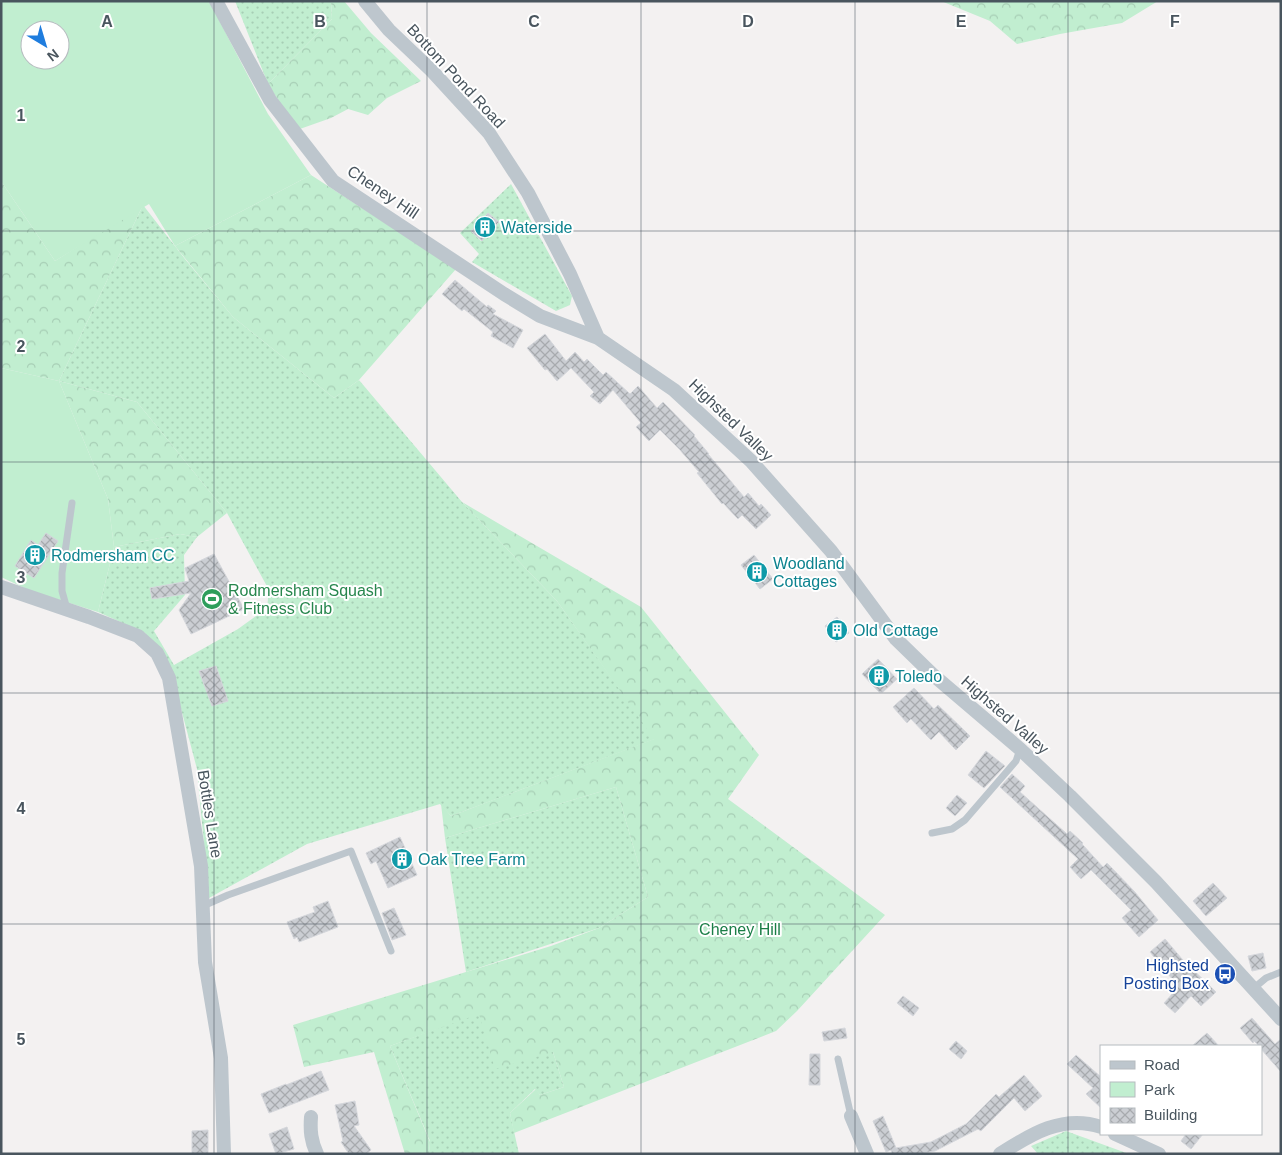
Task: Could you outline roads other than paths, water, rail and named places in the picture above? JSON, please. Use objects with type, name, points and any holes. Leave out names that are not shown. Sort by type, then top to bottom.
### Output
[{"type":"street","name":"Cheney Hill","points":[[216,1],[270,100],[333,180],[526,308],[540,316],[598,338]]},
{"type":"street","name":"Bottom Pond Road","points":[[366,1],[389,30],[432,71],[489,133],[528,193],[570,274],[598,338]]},
{"type":"street","name":"Highsted Valley","points":[[598,338],[674,390],[751,461],[831,551],[896,639],[932,674],[1020,749],[1070,796],[1156,882],[1281,1019]]},
{"type":"street","name":"Bottles Lane","points":[[1,587],[67,609],[138,636],[157,653],[169,678],[201,866],[205,962],[221,1058],[224,1154]]},
{"type":"street","points":[[851,1116],[867,1154]]},
{"type":"street","points":[[311,1117],[310,1132],[317,1154]]},
{"type":"street","points":[[1000,1154],[1027,1137],[1064,1122],[1087,1123],[1100,1127]]},
{"type":"street","points":[[1117,1135],[1159,1154]]},
{"type":"lane","points":[[67,609],[62,591],[62,573],[72,504]]},
{"type":"lane","points":[[932,833],[952,829],[965,820],[1016,761],[1020,749]]},
{"type":"lane","points":[[203,906],[228,895],[351,851],[392,951]]},
{"type":"lane","points":[[1254,988],[1266,978],[1281,972]]},
{"type":"lane","points":[[838,1059],[851,1116]]},
{"type":"place","name":"Waterside","points":[[485,227]]},
{"type":"place","name":"Rodmersham CC","points":[[35,555]]},
{"type":"place","name":"Woodland Cottages","points":[[757,572]]},
{"type":"place","name":"Rodmersham Squash & Fitness Club","points":[[212,599]]},
{"type":"place","name":"Old Cottage","points":[[837,630]]},
{"type":"place","name":"Toledo","points":[[879,676]]},
{"type":"place","name":"Oak Tree Farm","points":[[402,859]]},
{"type":"place","name":"Highsted Posting Box","points":[[1225,974]]}]
